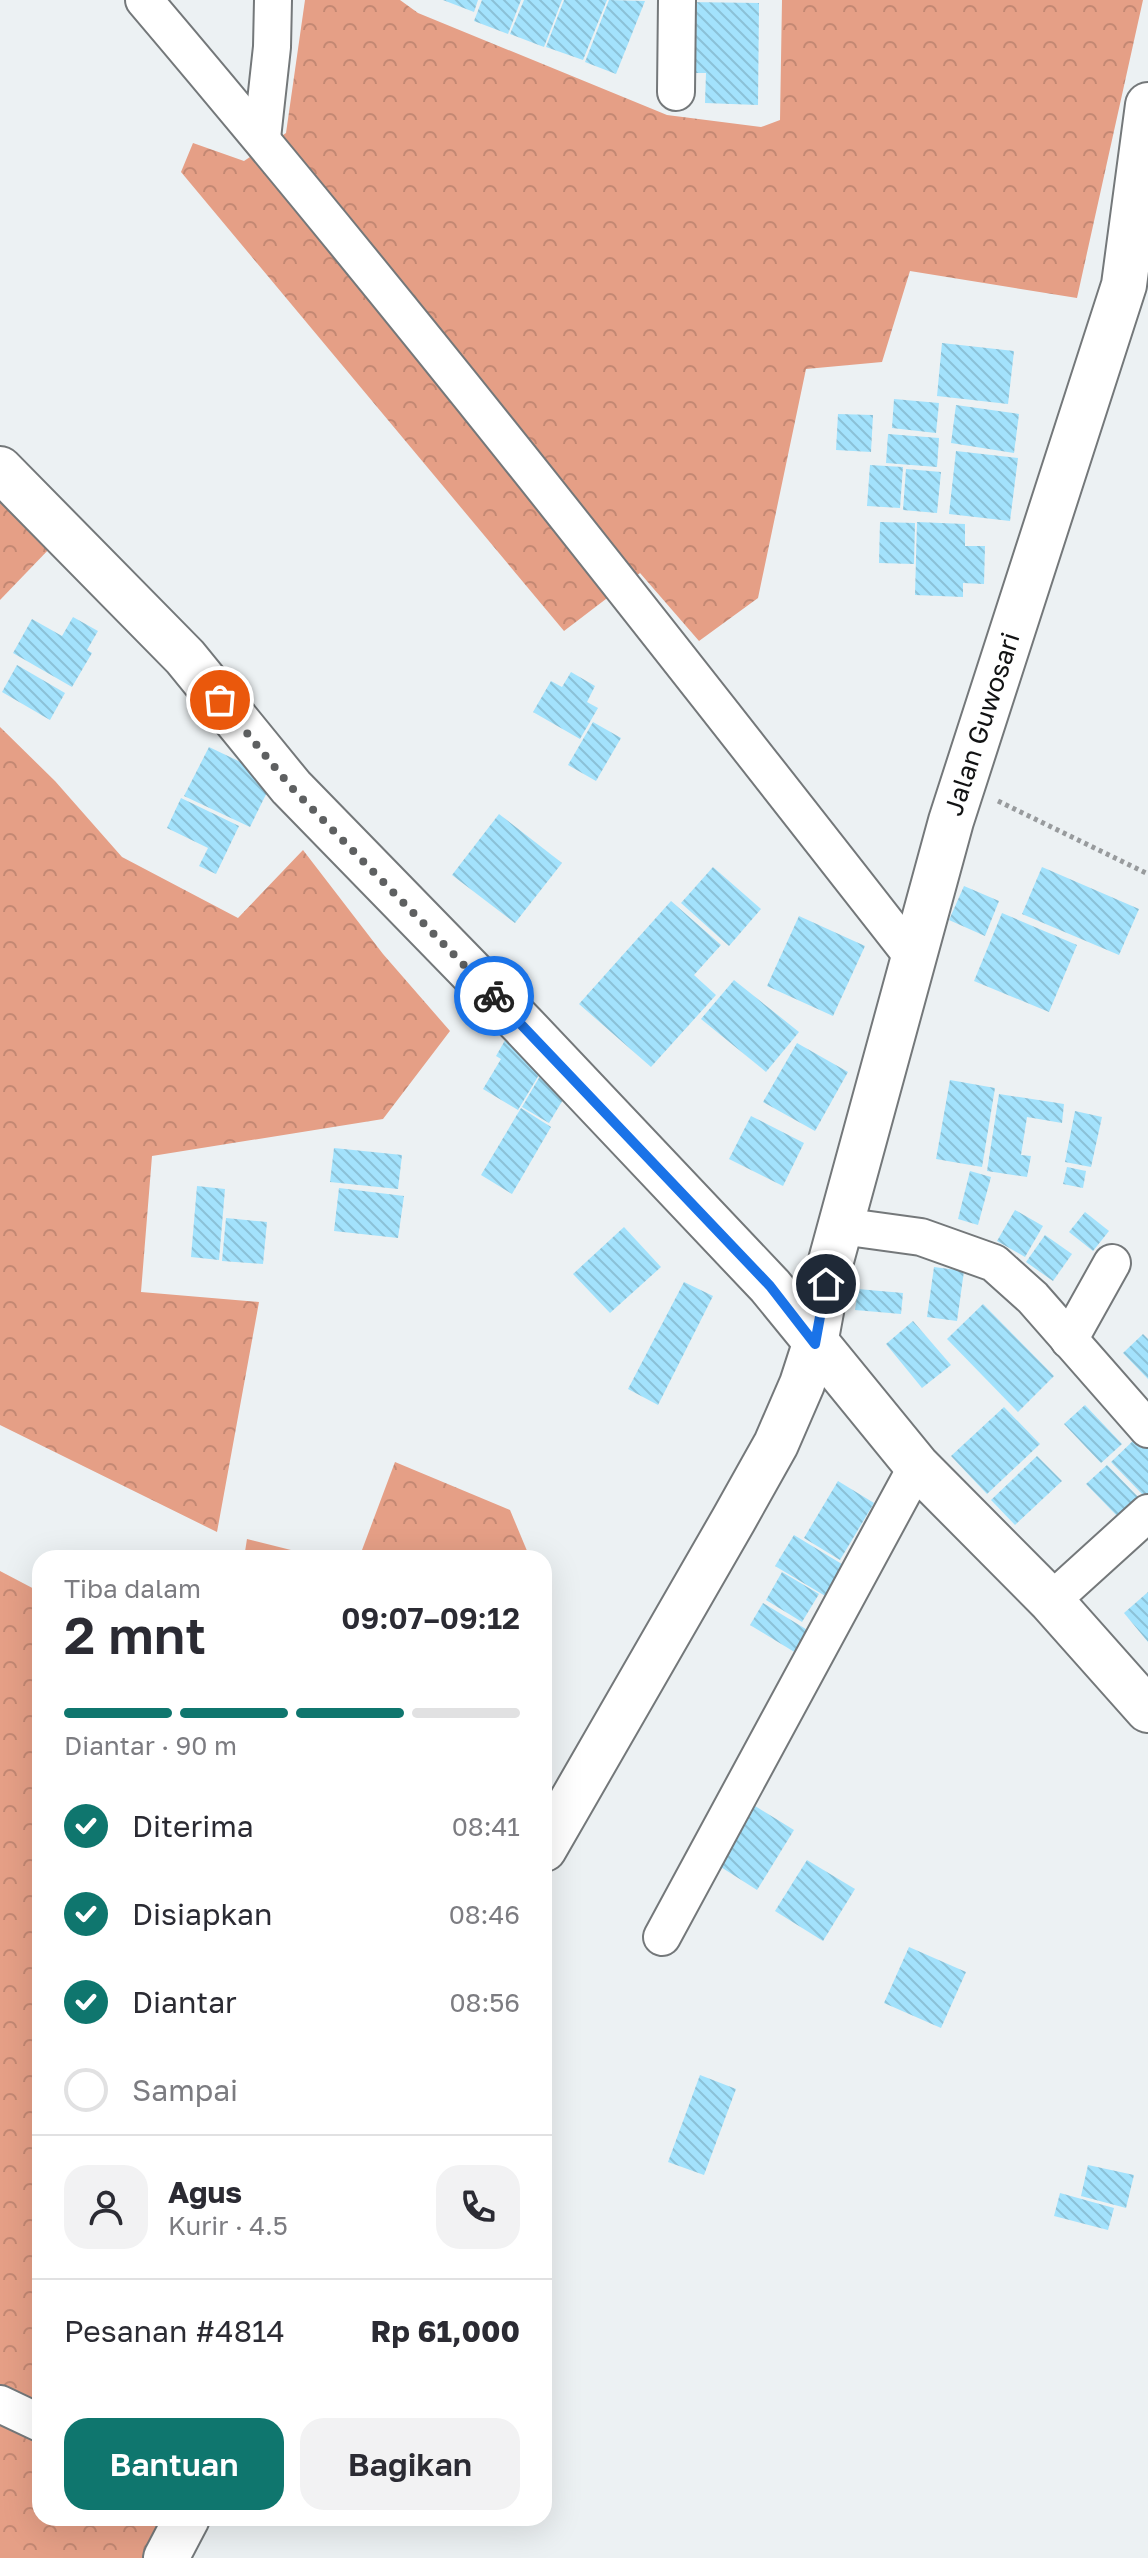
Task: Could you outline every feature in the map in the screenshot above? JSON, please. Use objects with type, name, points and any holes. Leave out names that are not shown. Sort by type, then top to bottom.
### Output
[{"type":"street","points":[[144,0],[262,138],[548,491],[913,957]]},
{"type":"street","points":[[262,138],[272,47],[273,0]]},
{"type":"street","points":[[676,1],[676,92]]},
{"type":"street","name":"Jalan Guwosari","points":[[552,1835],[793,1410],[815,1344],[841,1226],[951,821],[1124,285],[1148,105]]},
{"type":"street","points":[[0,469],[185,657],[291,787],[770,1286],[917,1466],[1051,1601],[1148,1710]]},
{"type":"street","points":[[841,1226],[921,1237],[994,1263],[1033,1298],[1148,1429]]},
{"type":"street","points":[[1069,1340],[1112,1263]]},
{"type":"street","points":[[662,1937],[917,1466]]},
{"type":"street","points":[[1051,1601],[1148,1513]]},
{"type":"street","points":[[0,2404],[32,2419]]},
{"type":"street","points":[[166,2558],[183,2526]]},
{"type":"path","points":[[965,785],[1148,874]]},
{"type":"green space","points":[[305,0],[400,0],[418,13],[667,115],[761,127],[780,120],[782,0],[1143,0],[1077,298],[910,271],[882,362],[806,369],[758,598],[699,641],[640,573],[564,631],[181,172],[193,143],[244,161],[286,133]]},
{"type":"green space","points":[[0,497],[52,546],[0,600]]},
{"type":"green space","points":[[0,727],[55,781],[122,857],[238,918],[303,850],[383,954],[450,1031],[383,1119],[152,1156],[141,1292],[259,1302],[217,1532],[0,1425]]},
{"type":"green space","points":[[395,1462],[510,1510],[527,1550],[362,1550]]},
{"type":"green space","points":[[247,1539],[291,1550],[245,1550]]},
{"type":"green space","points":[[0,1571],[32,1588],[32,2526],[207,2526],[190,2558],[0,2558]]},
{"type":"building","points":[[443,0],[478,0],[474,12]]},
{"type":"building","points":[[482,0],[521,0],[508,34],[474,21]]},
{"type":"building","points":[[524,0],[562,0],[544,47],[510,34]]},
{"type":"building","points":[[564,0],[607,0],[583,60],[546,47]]},
{"type":"building","points":[[609,0],[645,1],[616,74],[585,62]]},
{"type":"building","points":[[687,2],[759,3],[758,105],[705,103],[706,73],[686,73]]},
{"type":"building","points":[[942,343],[1014,351],[1008,404],[937,396]]},
{"type":"building","points":[[894,399],[939,403],[936,433],[892,428]]},
{"type":"building","points":[[956,405],[1019,414],[1014,453],[951,443]]},
{"type":"building","points":[[838,414],[873,415],[871,452],[836,450]]},
{"type":"building","points":[[888,434],[939,438],[937,467],[886,463]]},
{"type":"building","points":[[956,451],[1018,458],[1010,521],[949,514]]},
{"type":"building","points":[[870,465],[903,467],[900,508],[867,506]]},
{"type":"building","points":[[906,469],[941,472],[937,513],[903,510]]},
{"type":"building","points":[[880,522],[915,523],[914,564],[879,563]]},
{"type":"building","points":[[917,522],[965,524],[965,546],[985,546],[984,584],[963,583],[963,597],[915,595]]},
{"type":"building","points":[[73,617],[98,631],[87,650],[92,653],[72,687],[13,653],[32,619],[62,636]]},
{"type":"building","points":[[17,665],[65,693],[50,720],[2,692]]},
{"type":"building","points":[[571,672],[595,686],[587,702],[598,708],[580,739],[533,712],[551,681],[562,687]]},
{"type":"building","points":[[593,722],[621,738],[596,781],[568,765]]},
{"type":"building","points":[[209,747],[274,778],[250,827],[184,796]]},
{"type":"building","points":[[181,798],[239,826],[216,874],[199,866],[208,848],[167,828]]},
{"type":"building","points":[[499,814],[562,863],[515,923],[452,875]]},
{"type":"building","points":[[713,867],[761,909],[729,946],[681,903]]},
{"type":"building","points":[[1042,867],[1139,909],[1119,955],[1022,914]]},
{"type":"building","points":[[964,886],[999,901],[985,936],[949,920]]},
{"type":"building","points":[[671,901],[721,945],[694,975],[716,995],[651,1067],[579,1004]]},
{"type":"building","points":[[1002,913],[1077,945],[1049,1012],[974,981]]},
{"type":"building","points":[[799,916],[865,946],[833,1016],[767,986]]},
{"type":"building","points":[[734,980],[799,1032],[766,1072],[701,1019]]},
{"type":"building","points":[[508,1035],[549,1058],[518,1110],[483,1089],[501,1059],[496,1056]]},
{"type":"building","points":[[797,1043],[848,1072],[815,1131],[763,1102]]},
{"type":"building","points":[[547,1064],[575,1080],[549,1123],[522,1107]]},
{"type":"building","points":[[950,1080],[995,1088],[982,1167],[936,1159]]},
{"type":"building","points":[[999,1094],[1064,1104],[1062,1123],[1027,1117],[1021,1155],[1031,1156],[1027,1177],[987,1171]]},
{"type":"building","points":[[521,1108],[551,1127],[512,1194],[481,1175]]},
{"type":"building","points":[[1075,1111],[1102,1117],[1091,1167],[1065,1162]]},
{"type":"building","points":[[751,1116],[804,1143],[783,1186],[729,1159]]},
{"type":"building","points":[[334,1148],[402,1155],[398,1189],[330,1182]]},
{"type":"building","points":[[1067,1167],[1086,1171],[1083,1188],[1063,1184]]},
{"type":"building","points":[[970,1171],[991,1177],[978,1225],[958,1219]]},
{"type":"building","points":[[197,1186],[225,1189],[219,1260],[191,1257]]},
{"type":"building","points":[[339,1188],[404,1196],[398,1238],[334,1231]]},
{"type":"building","points":[[1015,1210],[1043,1226],[1025,1257],[997,1241]]},
{"type":"building","points":[[1085,1212],[1109,1231],[1093,1251],[1069,1232]]},
{"type":"building","points":[[226,1218],[267,1222],[263,1264],[222,1261]]},
{"type":"building","points":[[624,1227],[661,1267],[610,1313],[573,1274]]},
{"type":"building","points":[[1045,1235],[1072,1254],[1053,1281],[1026,1262]]},
{"type":"building","points":[[934,1267],[964,1271],[957,1321],[927,1317]]},
{"type":"building","points":[[684,1282],[713,1296],[658,1405],[628,1389]]},
{"type":"building","points":[[858,1289],[903,1293],[901,1314],[855,1310]]},
{"type":"building","points":[[983,1304],[1054,1376],[1018,1412],[947,1339]]},
{"type":"building","points":[[913,1321],[951,1365],[922,1388],[886,1344]]},
{"type":"building","points":[[1143,1334],[1148,1339],[1148,1379],[1123,1353]]},
{"type":"building","points":[[1085,1405],[1122,1444],[1101,1463],[1064,1424]]},
{"type":"building","points":[[1004,1407],[1040,1444],[987,1494],[951,1456]]},
{"type":"building","points":[[1137,1437],[1148,1449],[1148,1493],[1144,1496],[1111,1462]]},
{"type":"building","points":[[1037,1456],[1062,1481],[1015,1525],[991,1500]]},
{"type":"building","points":[[1107,1465],[1142,1501],[1121,1520],[1086,1484]]},
{"type":"building","points":[[838,1481],[874,1503],[840,1560],[804,1538]]},
{"type":"building","points":[[794,1535],[850,1569],[832,1600],[775,1566]]},
{"type":"building","points":[[782,1572],[819,1594],[802,1622],[766,1600]]},
{"type":"building","points":[[1148,1592],[1148,1642],[1124,1613]]},
{"type":"building","points":[[763,1603],[809,1631],[796,1653],[750,1625]]},
{"type":"building","points":[[750,1803],[794,1830],[757,1890],[713,1862]]},
{"type":"building","points":[[807,1860],[855,1889],[823,1941],[775,1911]]},
{"type":"building","points":[[909,1947],[966,1972],[941,2028],[884,2003]]},
{"type":"building","points":[[700,2075],[736,2089],[704,2175],[668,2162]]},
{"type":"building","points":[[1088,2165],[1134,2175],[1126,2208],[1081,2196]]},
{"type":"building","points":[[1060,2193],[1114,2208],[1108,2230],[1054,2216]]},
{"type":"way so far","points":[[220,700],[291,787],[494,996]]},
{"type":"route","points":[[494,996],[770,1286],[815,1344],[826,1284]]}]
